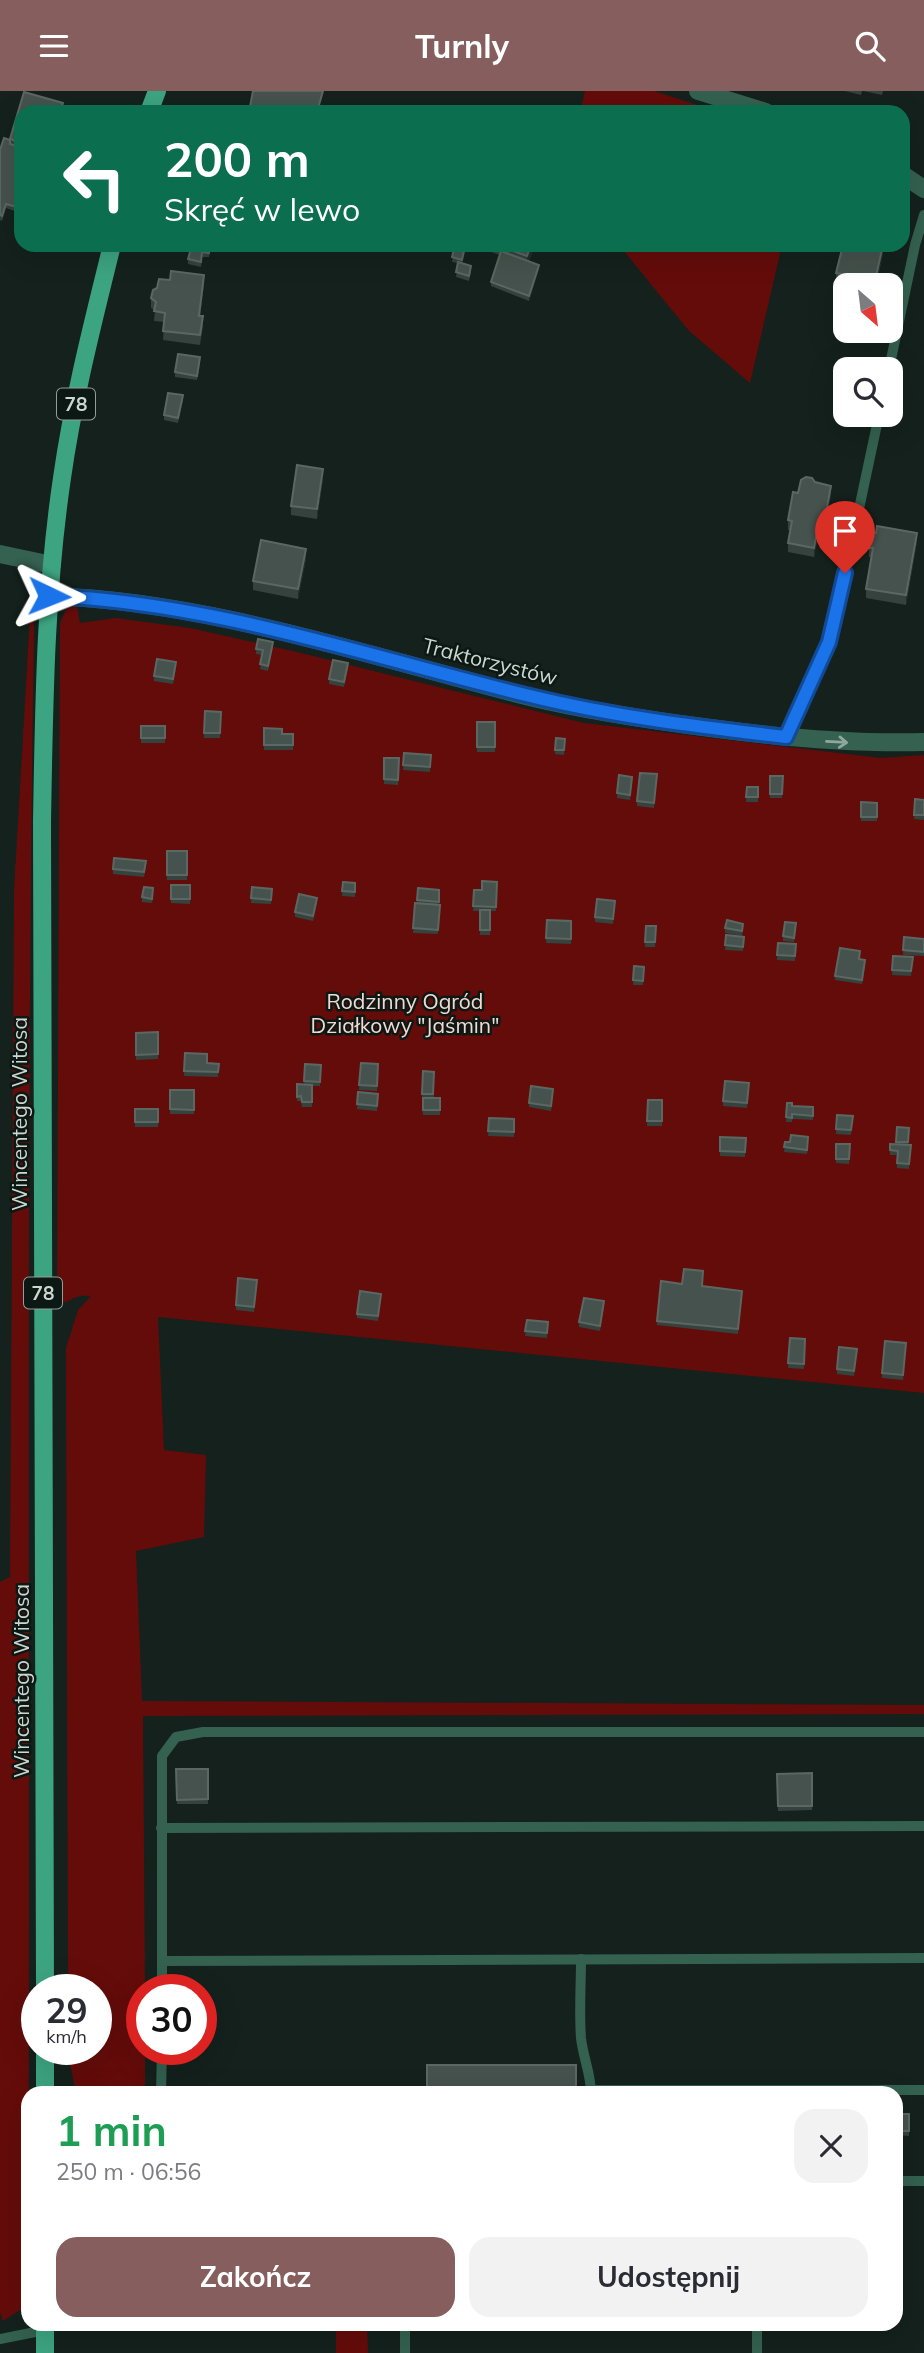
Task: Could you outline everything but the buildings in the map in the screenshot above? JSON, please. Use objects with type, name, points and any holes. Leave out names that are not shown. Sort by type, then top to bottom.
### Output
[{"type":"main road","name":"Wincentego Witosa","points":[[45,1974],[44,690],[49,596],[62,478],[82,370],[110,252]]},
{"type":"main road","points":[[45,2065],[45,2086]]},
{"type":"main road","points":[[45,2331],[45,2353]]},
{"type":"street","points":[[698,91],[743,105]]},
{"type":"street","points":[[0,554],[52,565]]},
{"type":"street","name":"Traktorzystów","points":[[49,596],[127,601],[242,624],[599,712],[786,737],[864,743],[924,742]]},
{"type":"lane","points":[[892,357],[924,215]]},
{"type":"lane","points":[[786,737],[824,657],[834,626],[876,427]]},
{"type":"lane","points":[[163,1974],[162,1756],[176,1737],[203,1732],[924,1732]]},
{"type":"lane","points":[[161,1828],[924,1826]]},
{"type":"lane","points":[[163,1961],[924,1958]]},
{"type":"lane","points":[[581,1959],[581,2038],[591,2086]]},
{"type":"lane","points":[[161,2086],[162,2065]]},
{"type":"lane","points":[[903,2090],[924,2090]]},
{"type":"lane","points":[[903,2181],[924,2182]]},
{"type":"lane","points":[[0,2339],[30,2331]]},
{"type":"lane","points":[[405,2331],[405,2353]]},
{"type":"lane","points":[[757,2331],[757,2353]]},
{"type":"green space","points":[[585,91],[654,91],[697,105],[582,105]]},
{"type":"green space","points":[[625,252],[780,252],[750,383],[689,331]]},
{"type":"green space","points":[[32,583],[34,630],[30,1049],[29,1974],[21,1974],[21,2065],[28,2065],[28,2086],[21,2086],[21,2309],[3,2321],[0,2312],[0,1582],[10,1577],[14,890]]},
{"type":"green space","name":"Rodzinny Ogród Działkowy \"Jaśmin\"","points":[[72,605],[77,607],[80,623],[116,618],[190,628],[584,723],[881,758],[924,755],[924,1393],[158,1317],[164,1450],[206,1455],[204,1537],[136,1551],[142,1701],[924,1705],[924,1714],[143,1716],[145,1974],[126,1974],[126,2065],[145,2065],[145,2086],[75,2086],[70,2065],[112,2065],[112,1974],[68,1974],[66,1348],[78,1310],[91,1296],[80,1296],[57,1303],[60,624],[65,611]]},
{"type":"green space","points":[[336,2331],[367,2331],[368,2353],[336,2353]]},
{"type":"route","points":[[49,596],[127,601],[242,624],[599,712],[786,737],[824,657],[834,626],[845,573]]}]
